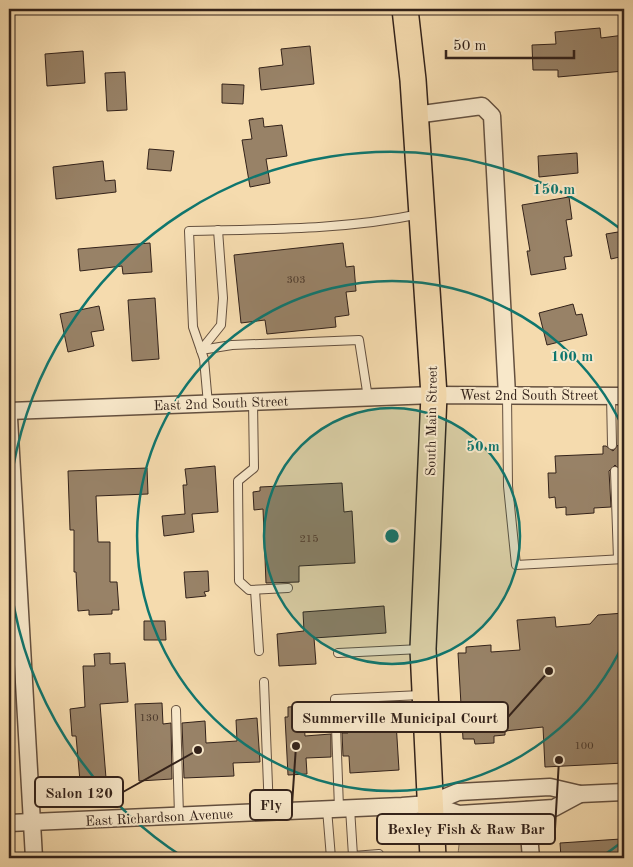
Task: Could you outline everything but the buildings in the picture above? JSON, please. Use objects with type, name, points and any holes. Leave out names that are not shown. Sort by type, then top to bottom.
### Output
[{"type":"main road","name":"South Main Street","points":[[405,9],[415,114],[434,396],[422,649],[433,858]]},
{"type":"street","points":[[415,114],[482,106],[492,116],[507,395]]},
{"type":"street","name":"West 2nd South Street","points":[[434,396],[618,396]]},
{"type":"street","name":"East 2nd South Street","points":[[9,411],[434,396]]},
{"type":"street","points":[[9,418],[34,858]]},
{"type":"street","points":[[429,804],[458,792],[550,786],[580,794],[624,792]]},
{"type":"street","points":[[429,804],[459,814],[527,810],[554,808],[580,794]]},
{"type":"street","name":"East Richardson Avenue","points":[[9,823],[429,804]]},
{"type":"street","points":[[527,810],[530,858]]},
{"type":"lane","points":[[208,404],[204,359],[193,327],[189,231],[380,222],[422,213]]},
{"type":"lane","points":[[201,350],[221,325],[223,298],[218,230]]},
{"type":"lane","points":[[201,350],[232,344],[359,340],[368,398]]},
{"type":"lane","points":[[507,395],[508,486],[516,565],[621,559],[614,471]]},
{"type":"lane","points":[[612,445],[618,396]]},
{"type":"lane","points":[[253,402],[254,468],[238,481],[239,581],[249,590],[288,588]]},
{"type":"lane","points":[[615,495],[624,494]]},
{"type":"lane","points":[[255,590],[259,651]]},
{"type":"lane","points":[[338,653],[422,649]]},
{"type":"lane","points":[[264,682],[269,812]]},
{"type":"lane","points":[[331,858],[338,808],[335,699],[423,695]]},
{"type":"lane","points":[[176,710],[179,816]]},
{"type":"lane","points":[[338,808],[353,856],[379,854],[379,858]]},
{"type":"shaded area","points":[[511,820],[518,822],[524,858],[458,858],[459,844],[466,828],[479,822]]},
{"type":"place","name":"Summerville Municipal Court","points":[[549,671]]},
{"type":"place","name":"Fly","points":[[296,746]]},
{"type":"place","name":"Salon 120","points":[[198,750]]},
{"type":"place","name":"Bexley Fish & Raw Bar","points":[[559,760]]}]
